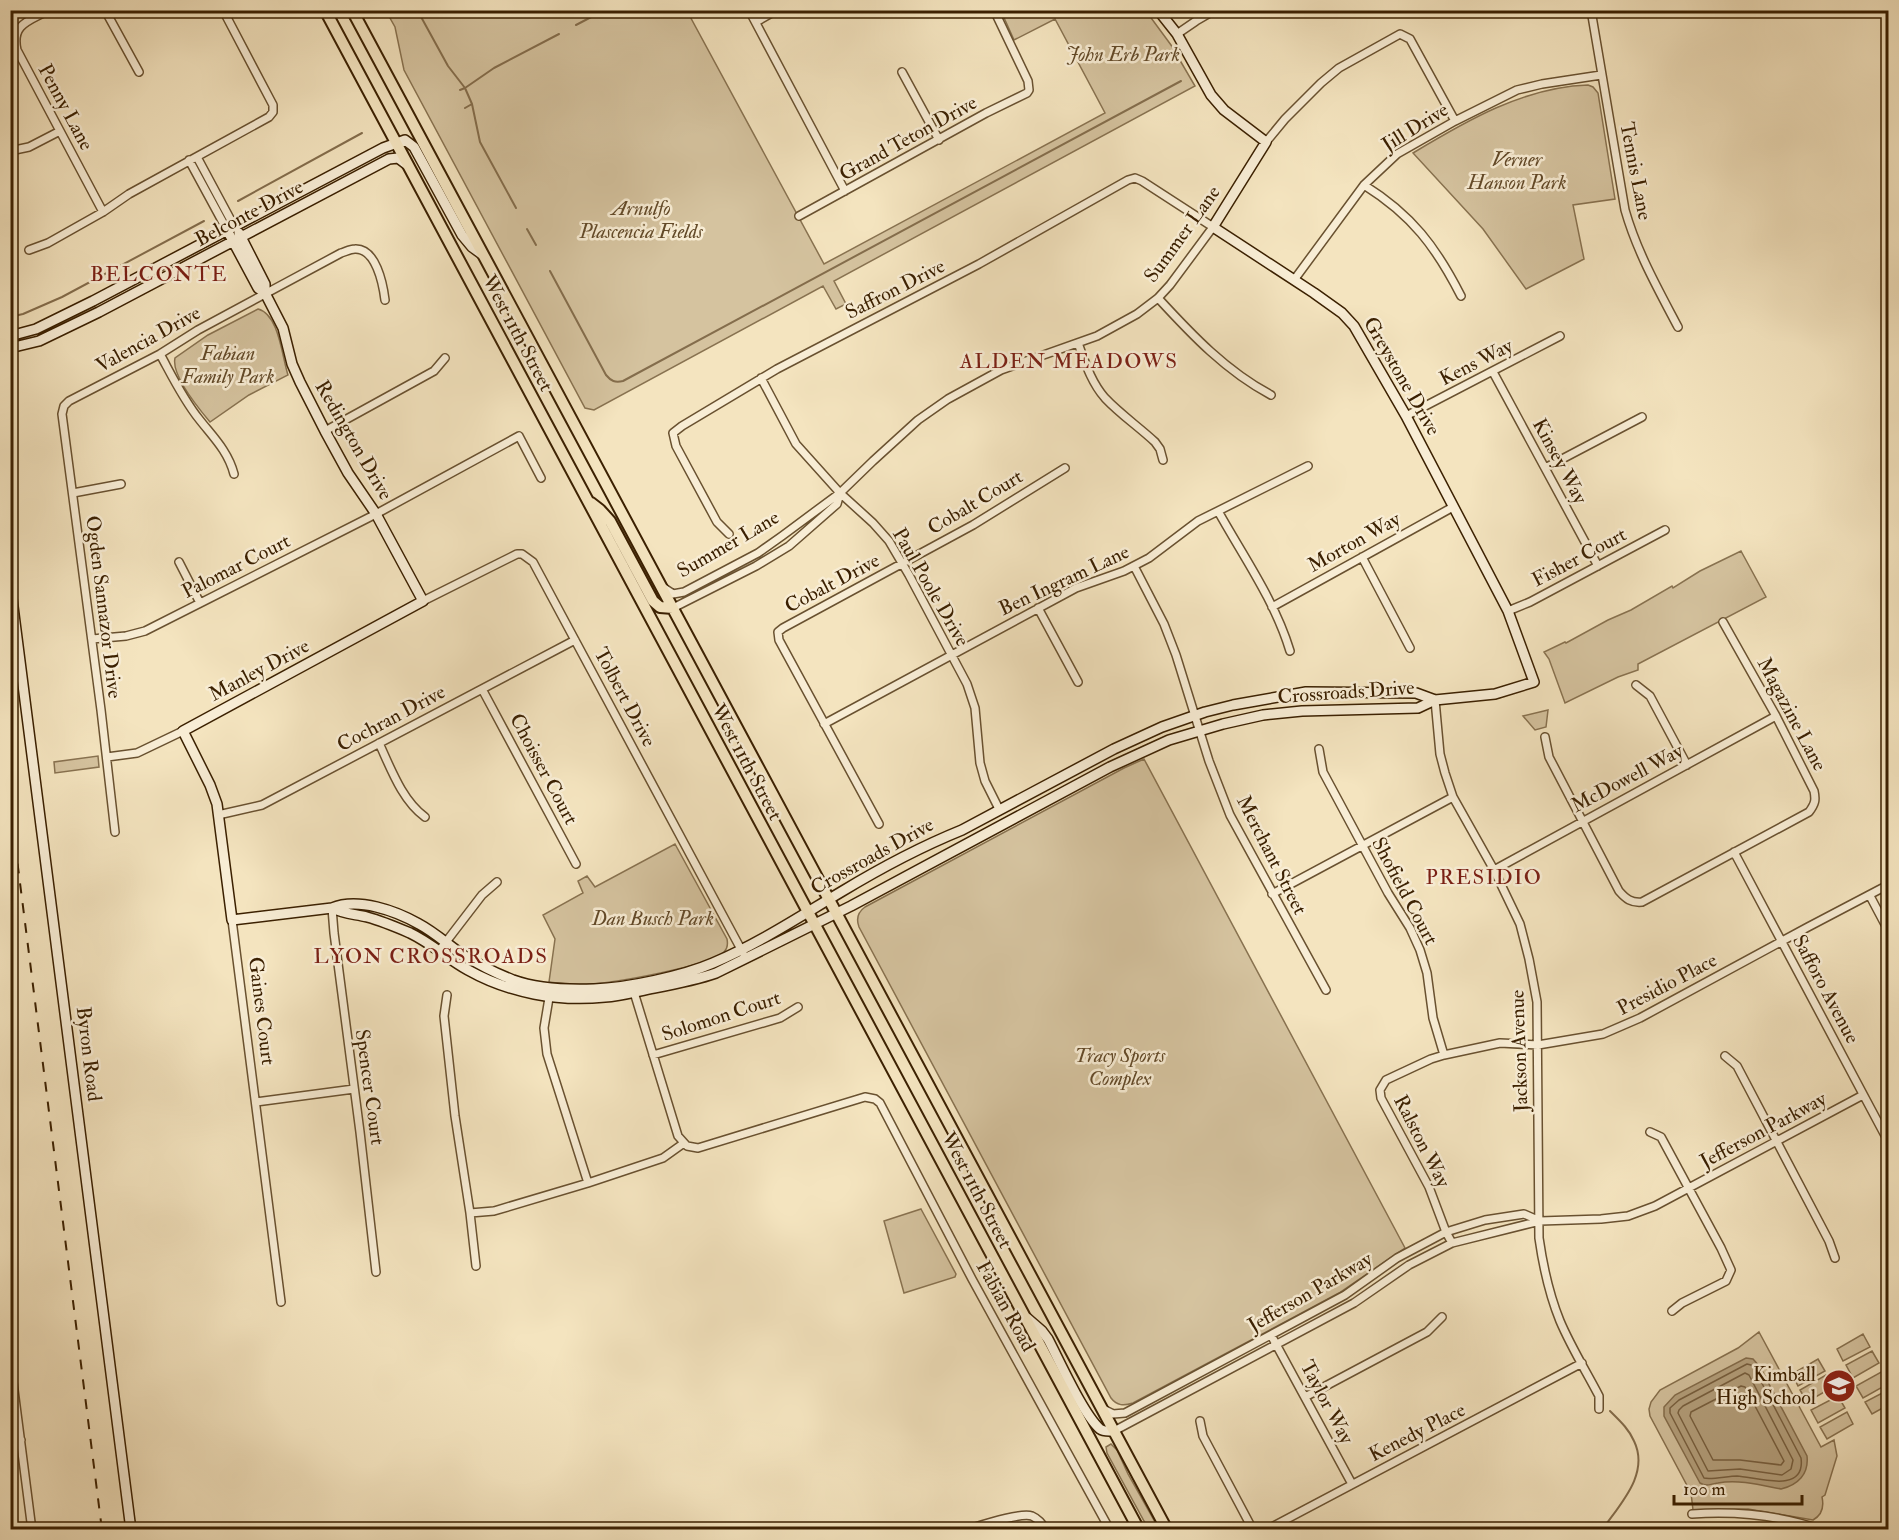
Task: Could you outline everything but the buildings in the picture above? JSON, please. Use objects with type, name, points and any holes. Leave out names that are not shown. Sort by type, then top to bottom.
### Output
[{"type":"main road","name":"West 11th Street","points":[[325,10],[1139,1530]]},
{"type":"main road","name":"West 11th Street","points":[[352,10],[1167,1530]]},
{"type":"main road","points":[[588,502],[610,521],[653,600],[660,607],[673,609]]},
{"type":"street","name":"Penny Lane","points":[[49,10],[24,24],[17,31],[14,39],[17,50],[104,212]]},
{"type":"street","points":[[105,10],[139,72]]},
{"type":"street","points":[[29,250],[48,243],[104,212],[129,194],[269,117],[273,112],[273,105],[223,10]]},
{"type":"street","points":[[749,10],[845,191]]},
{"type":"street","points":[[756,22],[777,10]]},
{"type":"street","name":"Grand Teton Drive","points":[[799,216],[986,113],[1023,96],[1029,90],[994,10]]},
{"type":"street","points":[[1158,10],[1177,34],[1211,95],[1224,110],[1266,142]]},
{"type":"street","points":[[1177,34],[1215,10]]},
{"type":"street","name":"Tennis Lane","points":[[1591,10],[1625,210],[1644,261],[1678,327]]},
{"type":"street","name":"Summer Lane","points":[[662,587],[673,594],[678,594],[758,553],[840,493],[918,420],[948,399],[1001,370],[1097,336],[1137,314],[1158,298],[1213,227],[1266,142],[1314,90],[1339,68],[1402,34],[1410,39],[1455,121]]},
{"type":"street","points":[[902,72],[939,140]]},
{"type":"street","name":"Jill Drive","points":[[1294,280],[1364,185],[1397,154],[1455,121],[1517,90],[1601,75]]},
{"type":"street","points":[[10,151],[29,147],[60,131]]},
{"type":"street","points":[[396,143],[405,140],[414,147],[462,235],[484,256]]},
{"type":"street","name":"Belconte Drive","points":[[10,336],[36,329],[93,301],[396,143]]},
{"type":"street","name":"Redington Drive","points":[[196,157],[230,228]]},
{"type":"street","name":"Belconte Drive","points":[[10,348],[39,341],[99,312],[389,159],[398,158],[406,164]]},
{"type":"street","name":"Redington Drive","points":[[189,160],[237,239],[258,288],[265,293],[283,328],[292,364],[324,431],[348,473],[376,514],[423,601]]},
{"type":"street","name":"Greystone Drive","points":[[1135,178],[1294,280],[1342,313],[1354,326],[1406,416],[1508,611],[1534,682]]},
{"type":"street","name":"Saffron Drive","points":[[729,534],[717,522],[676,446],[673,433],[760,378],[979,264],[1122,183],[1135,178]]},
{"type":"street","points":[[1364,185],[1418,227],[1433,247],[1461,296]]},
{"type":"street","name":"Valencia Drive","points":[[79,395],[160,354],[198,330],[341,253],[354,249],[368,254],[376,265],[385,300]]},
{"type":"street","points":[[1158,298],[1194,338],[1252,385],[1271,395]]},
{"type":"street","name":"Kens Way","points":[[1406,416],[1560,336]]},
{"type":"street","points":[[1078,343],[1097,387],[1106,399],[1155,442],[1160,449],[1162,460]]},
{"type":"street","points":[[160,354],[181,393],[223,449],[231,462],[234,474]]},
{"type":"street","points":[[324,431],[434,371],[445,358]]},
{"type":"street","name":"Kinsey Way","points":[[1492,372],[1598,566]]},
{"type":"street","name":"Paul Poole Drive","points":[[760,378],[796,444],[840,493],[889,541],[903,565],[967,684],[975,708],[980,763],[985,781],[999,809]]},
{"type":"street","name":"Ogden Sannazor Drive","points":[[79,395],[69,400],[62,414],[115,832]]},
{"type":"street","points":[[1545,468],[1642,417]]},
{"type":"street","name":"Palomar Court","points":[[92,639],[126,636],[145,631],[376,514],[519,436],[541,478]]},
{"type":"street","name":"Ben Ingram Lane","points":[[824,724],[1076,588],[1134,566],[1149,558],[1198,521],[1308,466]]},
{"type":"street","name":"Cobalt Court","points":[[903,565],[1065,468]]},
{"type":"street","points":[[73,493],[121,484]]},
{"type":"street","name":"Summer Lane","points":[[673,609],[756,566],[789,546],[837,504],[840,493]]},
{"type":"street","name":"Morton Way","points":[[1272,607],[1453,507]]},
{"type":"street","points":[[1218,511],[1272,607],[1290,651]]},
{"type":"street","name":"Fisher Court","points":[[1508,611],[1530,602],[1665,530]]},
{"type":"street","name":"Tolbert Drive","points":[[423,601],[517,554],[522,554],[533,562],[743,954]]},
{"type":"street","points":[[1362,557],[1410,648]]},
{"type":"street","points":[[179,562],[200,603]]},
{"type":"street","name":"Cobalt Drive","points":[[824,724],[779,640],[778,632],[903,565]]},
{"type":"street","name":"Merchant Street","points":[[1134,566],[1164,624],[1209,761],[1230,814],[1326,990]]},
{"type":"street","name":"Byron Road","points":[[10,583],[131,1530]]},
{"type":"street","name":"Manley Drive","points":[[107,757],[137,753],[183,731],[423,601]]},
{"type":"street","points":[[1038,608],[1078,682]]},
{"type":"street","name":"Magazine Lane","points":[[1723,622],[1776,716],[1816,799],[1809,812],[1734,852]]},
{"type":"street","name":"Cochran Drive","points":[[219,815],[262,805],[576,640]]},
{"type":"street","name":"Crossroads Drive","points":[[332,908],[343,913],[388,923],[412,934],[467,970],[516,990],[550,992],[633,988],[743,954],[814,924],[1154,746],[1199,731],[1263,715],[1302,711],[1418,708],[1435,700],[1495,694],[1534,682]]},
{"type":"street","points":[[1636,685],[1650,696],[1687,765]]},
{"type":"street","name":"Choisser Court","points":[[482,689],[576,864]]},
{"type":"street","name":"Crossroads Drive","points":[[743,954],[829,899],[939,839],[1114,748],[1150,732],[1233,705],[1306,692],[1416,693],[1435,700]]},
{"type":"street","name":"Jackson Avenue","points":[[1435,700],[1440,754],[1454,797],[1494,870],[1520,924],[1529,959],[1537,1002],[1542,1258],[1550,1293],[1560,1321],[1599,1396],[1599,1408]]},
{"type":"street","name":"McDowell Way","points":[[1494,870],[1776,716]]},
{"type":"street","points":[[824,724],[879,824]]},
{"type":"street","name":"Gaines Court","points":[[183,731],[210,785],[219,815],[280,1302]]},
{"type":"street","points":[[1545,737],[1549,757],[1619,891],[1625,898],[1634,903],[1642,902],[1734,852]]},
{"type":"street","points":[[379,743],[410,803],[425,817]]},
{"type":"street","name":"Shofield Court","points":[[1319,749],[1323,772],[1420,950],[1427,973],[1433,1018],[1444,1055]]},
{"type":"street","points":[[1272,894],[1454,797]]},
{"type":"street","name":"Safforo Avenue","points":[[1734,852],[1888,1141]]},
{"type":"street","points":[[439,951],[482,895],[497,882]]},
{"type":"street","name":"Presidio Place","points":[[1444,1055],[1500,1043],[1538,1045],[1603,1034],[1640,1018],[1888,885]]},
{"type":"street","points":[[1870,896],[1888,930]]},
{"type":"street","name":"Crossroads Drive","points":[[232,920],[332,908],[342,904],[367,906],[391,912],[418,923],[461,954],[513,980],[550,992]]},
{"type":"street","name":"Spencer Court","points":[[332,908],[376,1272]]},
{"type":"street","points":[[470,1213],[494,1211],[588,1183],[663,1158],[684,1143],[678,1136],[633,988]]},
{"type":"street","points":[[550,992],[544,1028],[547,1054],[588,1183]]},
{"type":"street","points":[[447,995],[444,1016],[476,1266]]},
{"type":"street","name":"Solomon Court","points":[[653,1055],[780,1018],[798,1007]]},
{"type":"street","name":"Ralston Way","points":[[1444,1055],[1386,1080],[1380,1090],[1381,1098],[1429,1187],[1452,1243]]},
{"type":"street","points":[[1725,1056],[1737,1066],[1829,1241],[1835,1258]]},
{"type":"street","points":[[255,1102],[354,1089]]},
{"type":"street","name":"Jefferson Parkway","points":[[1114,1431],[1354,1303],[1409,1265],[1452,1243],[1540,1221],[1628,1216],[1690,1189],[1863,1095]]},
{"type":"street","name":"Fabian Road","points":[[684,1143],[698,1148],[865,1097],[874,1099],[884,1109],[972,1280],[1110,1530]]},
{"type":"street","points":[[1650,1132],[1662,1137],[1731,1270],[1726,1281],[1682,1303],[1672,1311]]},
{"type":"street","name":"Jefferson Parkway","points":[[1102,1409],[1113,1414],[1125,1413],[1345,1295],[1397,1258],[1446,1232],[1485,1220],[1524,1214],[1540,1221]]},
{"type":"street","points":[[1025,1316],[1048,1339],[1088,1413],[1101,1429],[1114,1431]]},
{"type":"street","points":[[1305,1397],[1427,1332],[1443,1317]]},
{"type":"street","name":"Taylor Way","points":[[1271,1335],[1352,1484]]},
{"type":"street","points":[[10,1359],[32,1530]]},
{"type":"street","name":"Kenedy Place","points":[[1266,1530],[1582,1363]]},
{"type":"street","points":[[1200,1421],[1203,1436],[1254,1530]]},
{"type":"street","points":[[10,1441],[21,1440]]},
{"type":"street","points":[[1692,1514],[1756,1514],[1795,1521],[1822,1530]]},
{"type":"street","points":[[965,1530],[1027,1515],[1034,1516],[1046,1530]]},
{"type":"green space","name":"Arnulfo Plascencia Fields","points":[[386,11],[687,11],[824,264],[1105,113],[1055,19],[1014,40],[1001,11],[1146,11],[1171,45],[1195,86],[834,281],[846,304],[836,309],[823,286],[594,410],[585,408],[404,70],[395,27]]},
{"type":"green space","name":"Verner Hanson Park","points":[[1588,85],[1598,93],[1615,199],[1573,205],[1584,259],[1526,289],[1483,229],[1413,153],[1475,118],[1518,99],[1564,87]]},
{"type":"green space","name":"Fabian Family Park","points":[[258,309],[271,319],[275,327],[288,375],[249,395],[210,422],[181,382],[175,358],[208,335]]},
{"type":"green space","points":[[1741,551],[1766,597],[1638,664],[1638,670],[1618,677],[1565,703],[1549,659],[1544,652],[1631,610]]},
{"type":"green space","points":[[1548,710],[1546,727],[1535,730],[1523,716]]},
{"type":"green space","points":[[98,756],[99,767],[55,773],[54,762]]},
{"type":"green space","name":"Tracy Sports Complex","points":[[1144,759],[1405,1248],[1339,1293],[1133,1403],[1124,1405],[1116,1403],[1111,1398],[859,927],[858,918],[859,913],[865,907]]},
{"type":"green space","name":"Dan Busch Park","points":[[675,844],[727,939],[724,952],[701,963],[639,977],[585,984],[549,982],[555,939],[543,915],[583,893],[578,881],[587,876],[595,887]]},
{"type":"green space","points":[[921,1209],[956,1274],[955,1277],[904,1293],[884,1221]]},
{"type":"green space","points":[[1759,1332],[1821,1447],[1834,1440],[1837,1456],[1825,1495],[1822,1497],[1822,1510],[1813,1520],[1748,1509],[1693,1510],[1691,1493],[1650,1416],[1651,1402],[1660,1390],[1738,1348]]},
{"type":"green space","points":[[1863,1334],[1870,1347],[1843,1361],[1837,1349]]},
{"type":"green space","points":[[1872,1351],[1879,1363],[1853,1378],[1846,1365]]},
{"type":"green space","points":[[1818,1359],[1825,1371],[1798,1386],[1792,1374]]},
{"type":"green space","points":[[1883,1371],[1888,1384],[1863,1398],[1856,1386]]},
{"type":"green space","points":[[1826,1375],[1833,1387],[1807,1402],[1800,1390]]},
{"type":"green space","points":[[1888,1390],[1888,1405],[1872,1414],[1865,1402]]},
{"type":"green space","points":[[1838,1396],[1845,1408],[1818,1423],[1811,1410]]},
{"type":"green space","points":[[1847,1412],[1853,1424],[1827,1439],[1820,1427]]},
{"type":"green space","points":[[1111,1444],[1117,1450],[1159,1529],[1149,1529],[1144,1521],[1107,1453],[1106,1447]]},
{"type":"water","points":[[1746,1358],[1753,1359],[1760,1367],[1807,1456],[1806,1468],[1801,1478],[1793,1485],[1781,1489],[1741,1482],[1707,1485],[1700,1483],[1664,1416],[1664,1407],[1675,1395]]},
{"type":"waterway","points":[[576,25],[597,14],[598,10]]},
{"type":"waterway","points":[[420,15],[448,66],[465,88],[460,90]]},
{"type":"waterway","points":[[465,108],[472,104],[465,88],[494,68],[559,34]]},
{"type":"waterway","points":[[550,271],[606,375],[613,381],[623,381],[1181,81]]},
{"type":"waterway","points":[[472,104],[480,142],[516,208]]},
{"type":"waterway","points":[[238,201],[362,133]]},
{"type":"waterway","points":[[10,317],[23,314],[62,297],[204,221]]},
{"type":"waterway","points":[[527,229],[536,245]]},
{"type":"waterway","points":[[1602,1530],[1631,1488],[1638,1465],[1638,1453],[1632,1437],[1610,1411]]},
{"type":"railway","points":[[10,804],[102,1530]]},
{"type":"place","name":"Kimball High School","points":[[1839,1386]]},
{"type":"district","name":"BELCONTE","points":[[159,274]]},
{"type":"district","name":"ALDEN MEADOWS","points":[[1069,361]]},
{"type":"district","name":"PRESIDIO","points":[[1484,877]]},
{"type":"district","name":"LYON CROSSROADS","points":[[431,956]]},
{"type":"park label","name":"John Erb Park","points":[[1123,54]]}]
